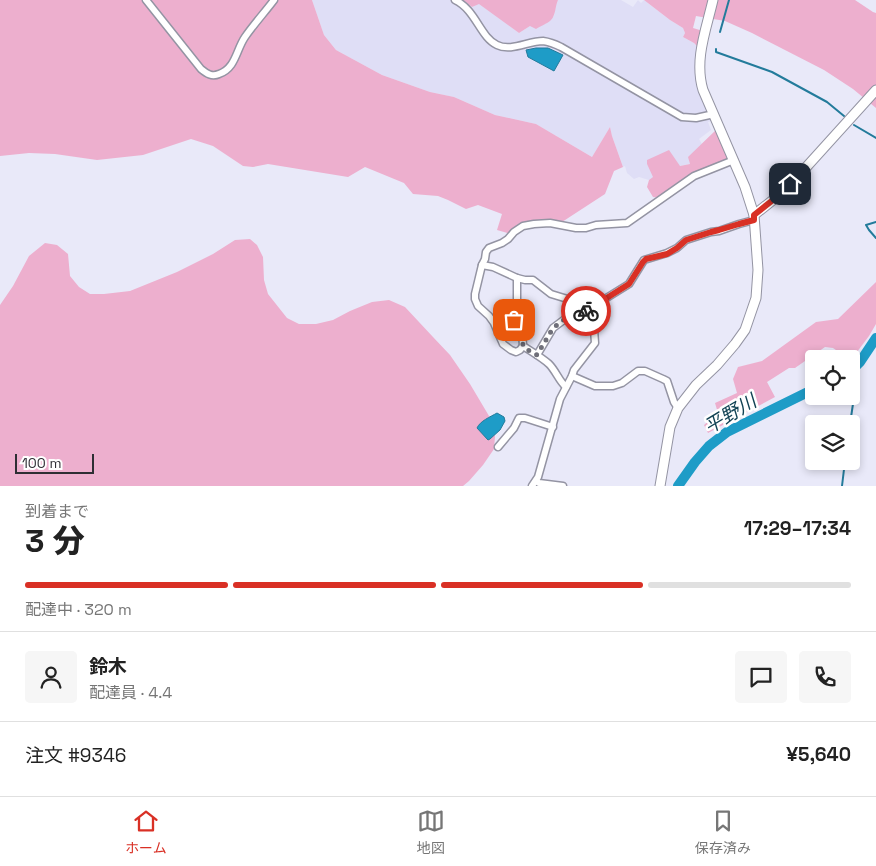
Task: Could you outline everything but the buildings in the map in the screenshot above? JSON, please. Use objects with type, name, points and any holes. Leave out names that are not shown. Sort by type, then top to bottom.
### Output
[{"type":"street","points":[[146,0],[202,69],[208,75],[215,76],[225,72],[232,64],[245,36],[274,0]]},
{"type":"street","points":[[455,0],[468,9],[487,36],[498,46],[506,47],[550,42],[682,117],[696,118],[714,114]]},
{"type":"street","points":[[660,486],[670,427],[678,408],[696,385],[717,365],[745,330],[756,298],[758,270],[754,218],[745,187],[700,78],[699,63],[713,0]]},
{"type":"street","points":[[537,355],[553,328],[629,284],[646,259],[667,254],[686,240],[754,218],[790,184],[876,90]]},
{"type":"street","points":[[517,278],[518,305],[514,320],[522,331],[523,346],[516,352],[505,346],[489,316],[478,306],[475,294],[482,265],[489,248],[502,243],[523,226],[534,224],[550,222],[576,228],[586,228],[596,225],[628,223],[694,176],[734,160]]},
{"type":"street","points":[[482,265],[493,267],[517,278],[533,280],[551,294],[574,301],[592,319],[596,343],[574,370],[560,399],[534,484],[563,486]]},
{"type":"street","points":[[523,346],[551,366],[566,387]]},
{"type":"street","points":[[572,376],[595,386],[613,386],[622,383],[638,371],[645,371],[666,381],[678,408]]},
{"type":"street","points":[[498,447],[514,428],[519,418],[525,418],[553,427]]},
{"type":"shaded area","points":[[0,0],[312,0],[324,35],[336,50],[382,75],[430,92],[454,97],[495,115],[536,124],[592,157],[610,127],[623,167],[614,171],[605,194],[562,222],[533,222],[511,234],[497,230],[502,214],[478,205],[466,209],[438,196],[413,194],[404,183],[365,167],[348,177],[268,164],[253,167],[243,166],[213,146],[191,139],[143,155],[97,160],[55,154],[29,153],[0,156]]},
{"type":"shaded area","points":[[312,0],[463,0],[472,7],[479,3],[519,33],[554,16],[558,0],[621,0],[633,7],[638,0],[641,3],[644,0],[683,28],[685,33],[683,37],[699,48],[697,60],[714,120],[708,122],[711,130],[699,139],[702,144],[689,157],[690,164],[680,166],[647,164],[654,177],[649,180],[639,177],[634,179],[627,173],[625,166],[623,167],[610,127],[592,157],[536,124],[495,115],[454,97],[430,92],[382,75],[336,50],[324,35]]},
{"type":"shaded area","points":[[463,0],[558,0],[553,18],[536,29],[530,26],[519,33],[479,4],[472,7]]},
{"type":"shaded area","points":[[644,0],[855,0],[876,13],[876,108],[853,89],[824,70],[725,21],[696,16],[693,28],[703,31],[699,48],[683,37],[685,33],[683,28]]},
{"type":"shaded area","points":[[716,130],[729,160],[660,198],[653,197],[647,187],[649,180],[653,177],[647,160],[669,150],[680,166],[690,164],[688,157]]},
{"type":"shaded area","points":[[250,239],[257,245],[263,257],[264,280],[268,294],[287,318],[299,324],[316,324],[333,320],[372,302],[389,300],[405,307],[450,355],[492,421],[495,437],[494,449],[469,481],[463,486],[0,486],[0,305],[13,286],[29,256],[45,243],[57,245],[68,254],[70,276],[79,287],[90,294],[104,294],[130,291],[177,272],[213,254],[235,240]]},
{"type":"shaded area","points":[[876,282],[876,324],[858,350],[836,350],[825,347],[821,350],[805,350],[805,361],[795,368],[789,368],[767,382],[775,397],[708,433],[704,425],[718,413],[715,403],[737,393],[733,379],[738,367],[762,361],[816,322],[838,319]]},
{"type":"water","points":[[548,48],[563,55],[554,71],[528,57],[526,50]]},
{"type":"water","points":[[497,413],[504,417],[505,421],[500,430],[488,440],[477,428],[483,421]]},
{"type":"waterway","points":[[720,32],[729,0]]},
{"type":"waterway","points":[[716,49],[716,52],[772,72],[827,102],[844,116]]},
{"type":"waterway","points":[[854,125],[876,138]]},
{"type":"waterway","points":[[876,222],[866,225],[876,238]]},
{"type":"waterway","name":"平野川","points":[[860,362],[876,338]]},
{"type":"waterway","name":"平野川","points":[[678,486],[709,446],[727,432],[805,393]]},
{"type":"waterway","points":[[851,415],[853,405]]},
{"type":"waterway","points":[[842,486],[844,470]]},
{"type":"way so far","points":[[514,320],[522,331],[523,346],[537,355],[553,328],[581,307],[586,311]]},
{"type":"route","points":[[586,311],[629,284],[644,260],[667,254],[686,240],[754,220],[754,215],[790,184]]}]
